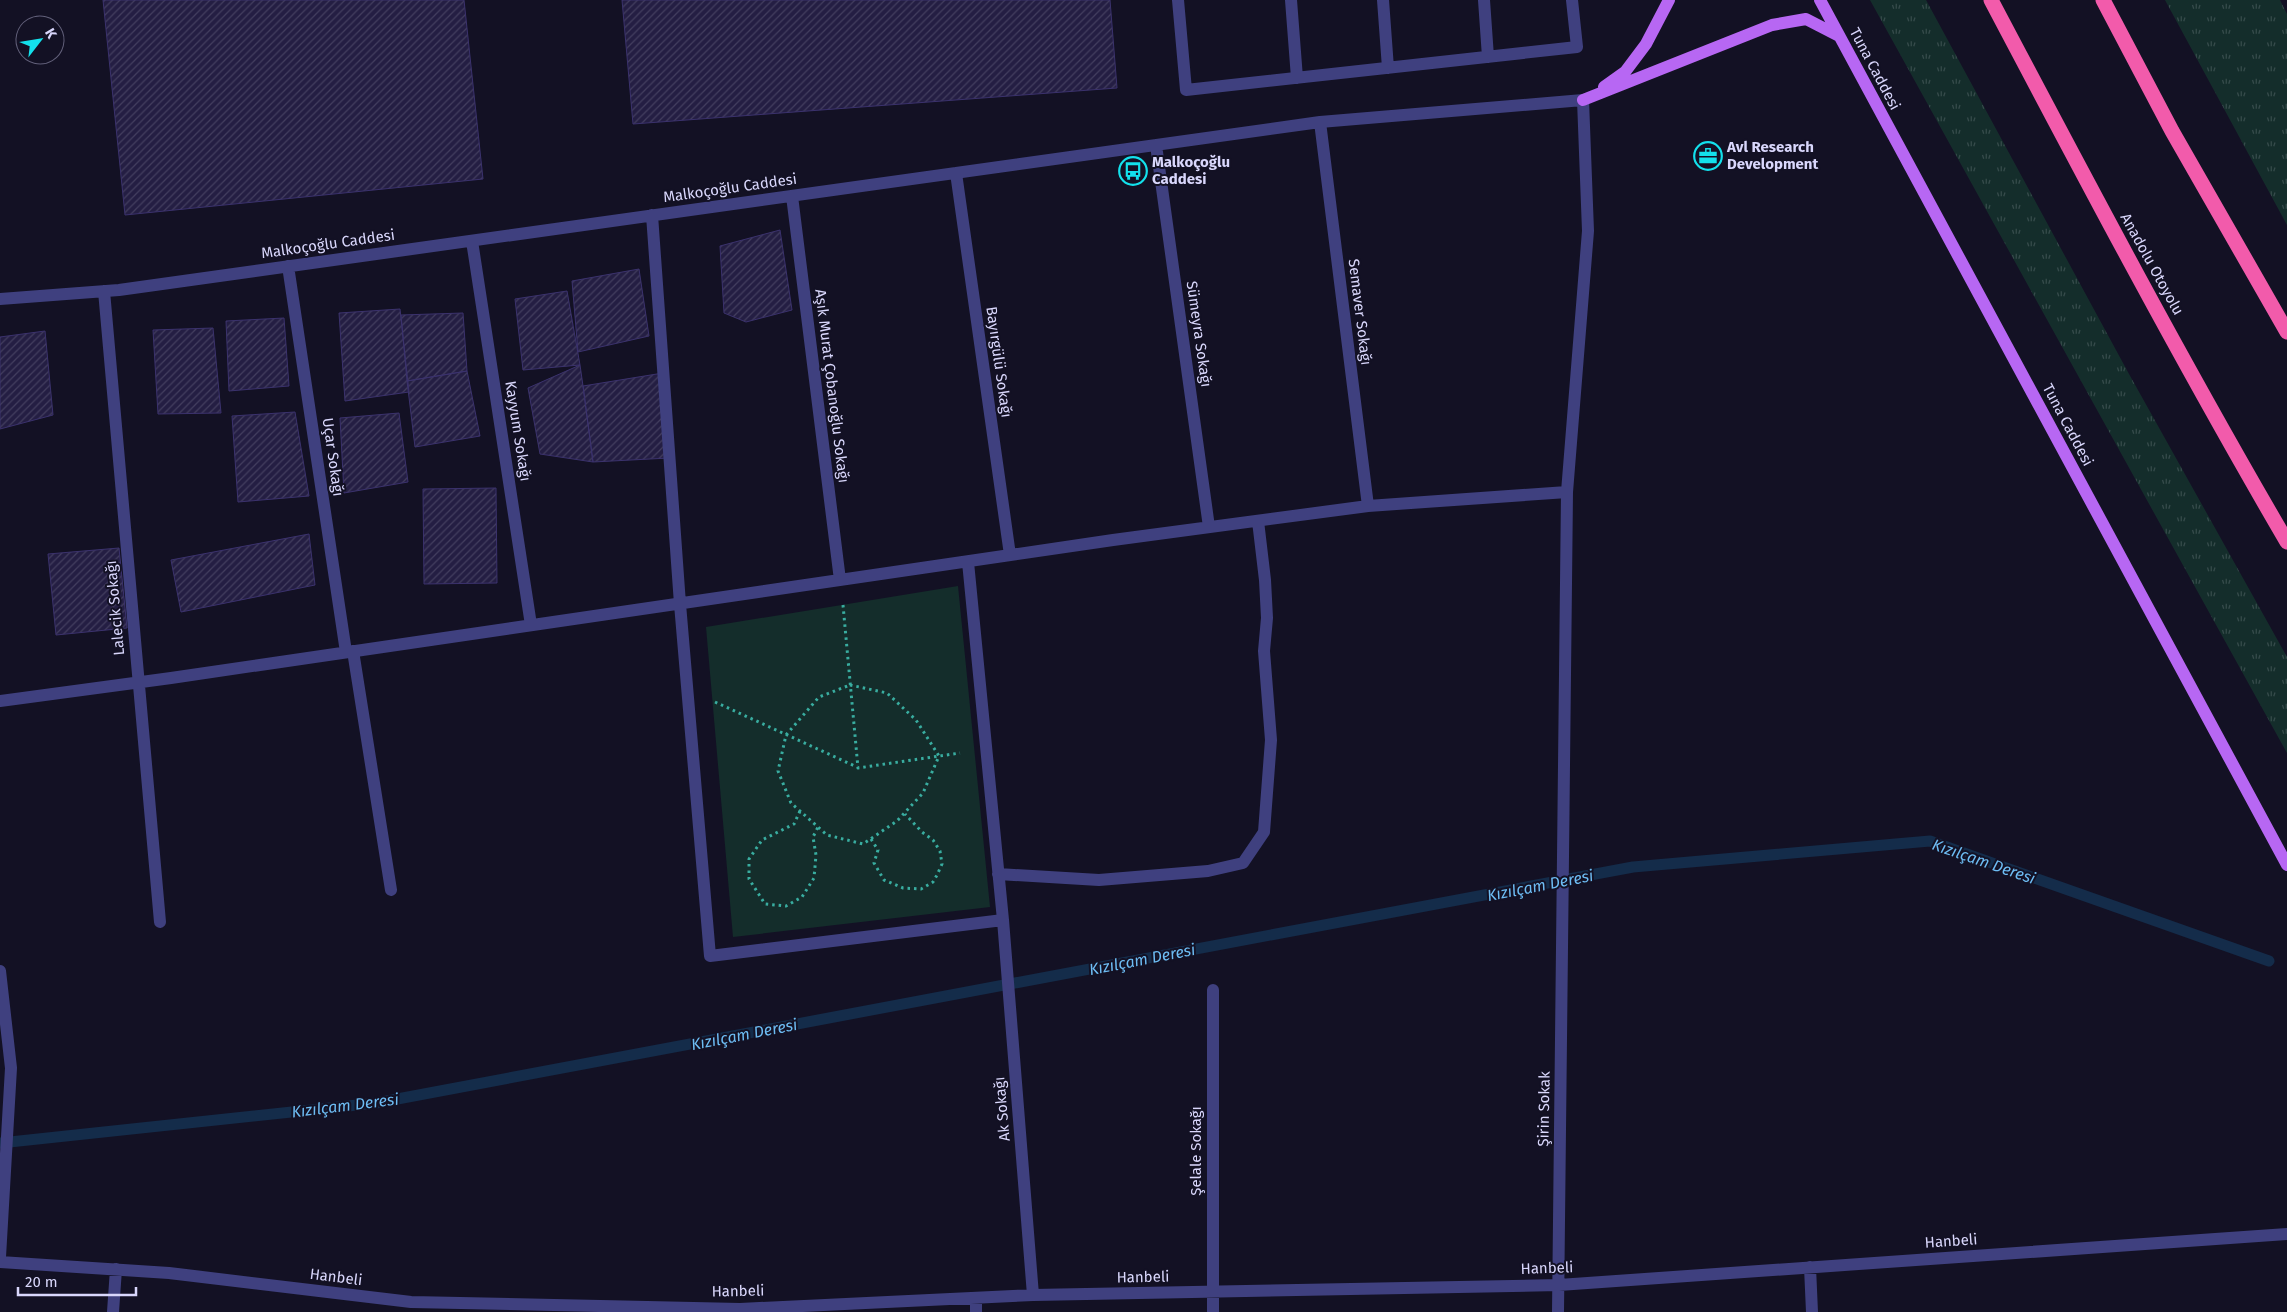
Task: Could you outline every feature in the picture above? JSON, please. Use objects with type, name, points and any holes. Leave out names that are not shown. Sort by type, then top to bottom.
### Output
[{"type":"highway","name":"Anadolu Otoyolu","points":[[1991,0],[2091,190],[2240,462],[2287,542]]},
{"type":"highway","points":[[2103,0],[2172,131],[2287,332]]},
{"type":"main road","points":[[1583,100],[1625,72],[1646,44],[1669,0]]},
{"type":"main road","name":"Tuna Caddesi","points":[[1820,0],[2287,865]]},
{"type":"main road","points":[[1583,100],[1772,25],[1806,19],[1838,36]]},
{"type":"street","points":[[1178,0],[1186,90],[1577,47],[1572,0]]},
{"type":"street","points":[[1291,0],[1297,78]]},
{"type":"street","points":[[1383,0],[1388,68]]},
{"type":"street","points":[[1484,0],[1488,56]]},
{"type":"street","name":"Malkoçoğlu Caddesi","points":[[0,299],[104,291],[1320,122],[1583,100]]},
{"type":"street","name":"Şirin Sokak","points":[[1558,1312],[1567,492],[1588,231],[1583,100]]},
{"type":"street","name":"Semaver Sokağı","points":[[1320,122],[1368,506]]},
{"type":"street","name":"Sümeyra Sokağı","points":[[1156,145],[1210,527]]},
{"type":"street","name":"Bayırgülü Sokağı","points":[[956,173],[1010,555]]},
{"type":"street","name":"Aşık Murat Çobanoğlu Sokağı","points":[[792,196],[840,580]]},
{"type":"street","points":[[652,216],[680,604],[710,956],[1003,920]]},
{"type":"street","name":"Kayyum Sokağı","points":[[472,241],[531,625]]},
{"type":"street","name":"Uçar Sokağı","points":[[288,266],[349,652],[391,890]]},
{"type":"street","name":"Lalecik Sokağı","points":[[104,291],[160,922]]},
{"type":"street","points":[[0,701],[138,683],[1210,527],[1368,506],[1567,492]]},
{"type":"street","points":[[998,874],[1099,880],[1208,871],[1243,863],[1264,832],[1271,740],[1264,651],[1267,618],[1265,580],[1258,521]]},
{"type":"street","name":"Ak Sokağı","points":[[968,562],[1003,920],[1033,1295]]},
{"type":"street","points":[[0,971],[11,1068],[0,1257]]},
{"type":"street","name":"Şelale Sokağı","points":[[1213,990],[1211,1292],[1213,1312]]},
{"type":"street","name":"Hanbeli","points":[[0,1262],[169,1273],[411,1307],[740,1310],[1033,1295],[1559,1285],[2287,1234]]},
{"type":"street","points":[[1810,1267],[1812,1312]]},
{"type":"street","points":[[114,1312],[116,1270]]},
{"type":"street","points":[[976,1298],[976,1312]]},
{"type":"path","points":[[840,580],[858,768]]},
{"type":"path","points":[[850,685],[887,693],[916,720],[939,756],[923,793],[904,814],[863,844],[827,835],[792,803],[778,770],[786,735],[819,697],[850,685]]},
{"type":"path","points":[[687,690],[858,768],[986,749]]},
{"type":"path","points":[[800,811],[794,824],[762,840],[749,860],[749,879],[765,904],[786,906],[802,896],[814,878],[816,855],[814,838],[818,827]]},
{"type":"path","points":[[871,839],[878,850],[874,863],[884,880],[903,888],[921,889],[932,882],[942,864],[940,851],[933,840],[904,814]]},
{"type":"green space","points":[[1870,0],[1926,0],[2129,374],[2287,657],[2287,753]]},
{"type":"green space","points":[[2165,0],[2280,0],[2287,14],[2287,225]]},
{"type":"green space","points":[[958,586],[990,907],[733,937],[706,627]]},
{"type":"building","points":[[103,0],[464,0],[483,179],[125,215]]},
{"type":"building","points":[[622,0],[1110,0],[1117,88],[633,124]]},
{"type":"building","points":[[780,230],[792,310],[746,322],[724,313],[720,246]]},
{"type":"building","points":[[639,269],[649,336],[578,352],[572,281]]},
{"type":"building","points":[[567,291],[580,365],[523,370],[515,299]]},
{"type":"building","points":[[400,309],[409,392],[345,401],[339,313]]},
{"type":"building","points":[[463,313],[467,371],[407,381],[401,315]]},
{"type":"building","points":[[284,318],[289,386],[229,391],[226,321]]},
{"type":"building","points":[[213,328],[221,413],[158,414],[153,330]]},
{"type":"building","points":[[45,331],[53,415],[0,429],[0,337]]},
{"type":"building","points":[[580,365],[593,462],[540,454],[528,388]]},
{"type":"building","points":[[467,371],[480,436],[415,447],[407,381]]},
{"type":"building","points":[[663,373],[669,458],[593,462],[583,386]]},
{"type":"building","points":[[295,412],[309,496],[238,502],[232,416]]},
{"type":"building","points":[[399,413],[408,482],[344,493],[340,418]]},
{"type":"building","points":[[496,488],[497,583],[424,584],[423,489]]},
{"type":"building","points":[[309,534],[315,585],[181,612],[171,560]]},
{"type":"building","points":[[119,548],[127,628],[56,635],[48,554]]},
{"type":"waterway","name":"Kızılçam Deresi","points":[[0,1143],[376,1103],[1633,867],[1930,841],[2269,961]]},
{"type":"place","name":"Avl Research Development","points":[[1708,156]]},
{"type":"place","name":"Malkoçoğlu Caddesi","points":[[1133,171]]}]
